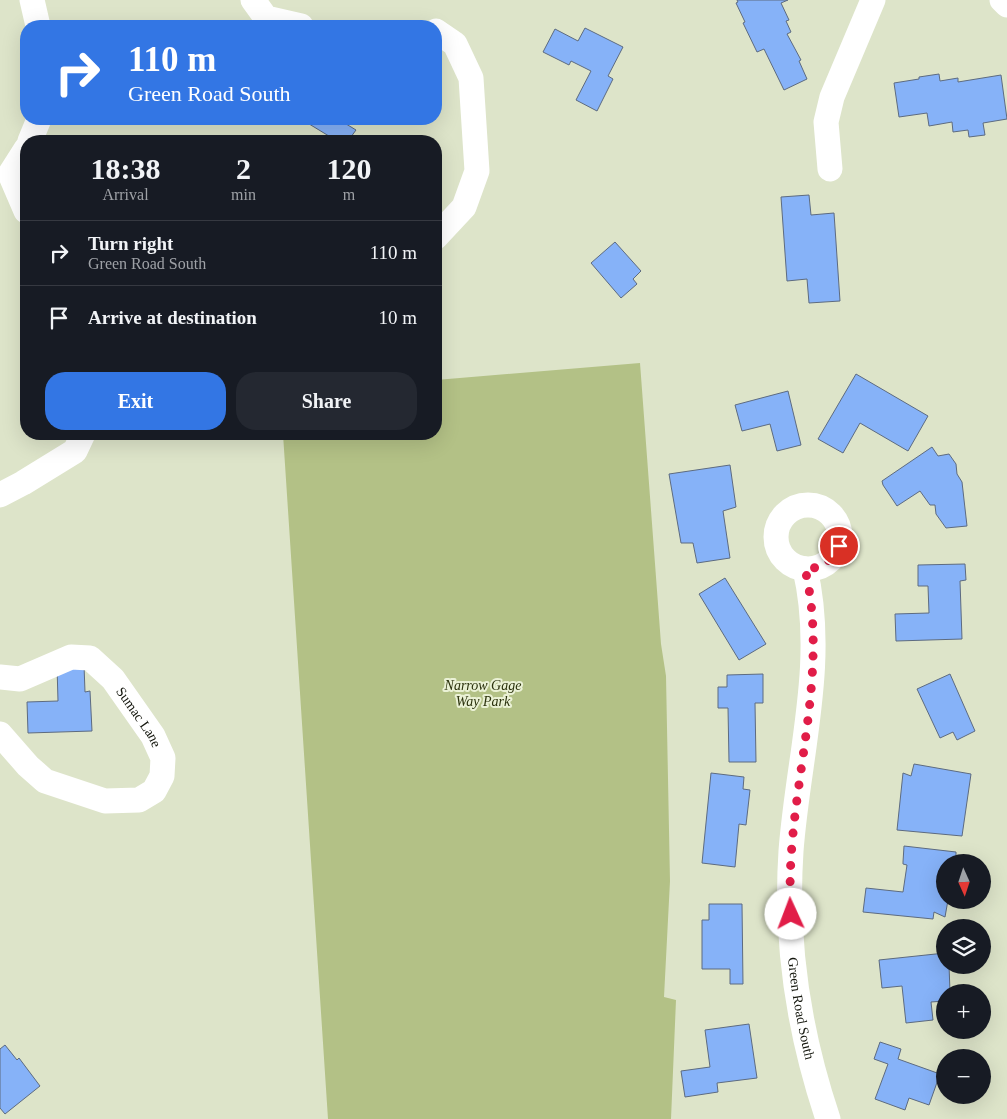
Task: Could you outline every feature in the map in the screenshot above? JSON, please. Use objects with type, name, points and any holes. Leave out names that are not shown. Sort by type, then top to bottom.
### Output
[{"type":"street","points":[[32,0],[37,20]]},
{"type":"street","points":[[254,0],[266,18],[275,20]]},
{"type":"street","points":[[830,169],[826,122],[832,97],[872,0]]},
{"type":"street","points":[[1002,0],[1007,6]]},
{"type":"street","points":[[442,35],[455,44],[471,78],[477,171],[464,207],[442,230]]},
{"type":"street","points":[[20,157],[5,176],[20,201]]},
{"type":"street","points":[[0,494],[23,484],[76,451],[81,440]]},
{"type":"street","name":"Green Road South","points":[[805,569],[811,595],[814,662],[791,850],[790,897],[796,987],[804,1035],[826,1119]]},
{"type":"street","name":"Sumac Lane","points":[[0,677],[20,679],[71,657],[90,658],[113,679],[153,736],[163,758],[162,776],[154,791],[139,800],[106,801],[45,781],[28,766],[0,734]]},
{"type":"green space","name":"Narrow Gage Way Park","points":[[640,363],[661,644],[666,676],[670,881],[664,997],[676,1000],[671,1119],[328,1119],[283,440],[442,440],[442,380]]},
{"type":"building","points":[[737,0],[788,0],[781,3],[789,20],[786,21],[791,32],[787,34],[801,60],[799,61],[807,79],[784,90],[764,49],[757,52],[743,23],[745,22],[736,3],[738,2]]},
{"type":"building","points":[[585,28],[623,47],[608,76],[613,79],[597,111],[576,100],[591,71],[571,61],[569,65],[543,52],[555,29],[578,41]]},
{"type":"building","points":[[939,74],[940,81],[958,78],[958,82],[1001,75],[1007,119],[983,123],[985,135],[969,137],[968,130],[953,132],[952,122],[929,126],[927,113],[899,117],[894,83]]},
{"type":"building","points":[[311,125],[348,125],[356,130],[352,135],[327,135]]},
{"type":"building","points":[[809,195],[811,215],[834,213],[840,301],[809,303],[807,279],[787,281],[781,197]]},
{"type":"building","points":[[615,242],[641,271],[633,279],[637,284],[621,298],[591,263]]},
{"type":"building","points":[[856,374],[928,416],[908,451],[860,423],[843,453],[818,439]]},
{"type":"building","points":[[788,391],[801,445],[777,451],[770,424],[742,431],[735,405]]},
{"type":"building","points":[[932,447],[938,456],[949,454],[956,464],[957,474],[962,482],[967,526],[946,528],[936,514],[935,505],[930,505],[920,491],[897,506],[883,485],[882,481]]},
{"type":"building","points":[[730,465],[736,507],[723,511],[730,558],[697,563],[693,543],[681,543],[669,474]]},
{"type":"building","points":[[965,564],[966,580],[960,581],[962,639],[896,641],[895,614],[929,613],[928,586],[918,586],[918,565]]},
{"type":"building","points":[[725,578],[766,644],[739,660],[699,594]]},
{"type":"building","points":[[84,665],[85,692],[90,691],[92,731],[28,733],[27,702],[58,701],[57,666]]},
{"type":"building","points":[[763,674],[763,703],[755,703],[756,762],[729,762],[728,708],[718,708],[718,687],[727,687],[727,675]]},
{"type":"building","points":[[950,674],[975,731],[957,740],[953,732],[940,738],[917,689]]},
{"type":"building","points":[[914,764],[971,774],[962,836],[897,830],[903,773],[911,776]]},
{"type":"building","points":[[711,773],[744,777],[743,789],[750,790],[746,825],[739,824],[735,867],[702,863]]},
{"type":"building","points":[[904,846],[956,852],[956,854],[936,854],[936,909],[946,909],[945,917],[934,912],[933,919],[863,912],[866,888],[903,892],[907,865],[903,864]]},
{"type":"building","points":[[709,904],[742,904],[743,984],[730,984],[730,969],[702,969],[702,920],[709,920]]},
{"type":"building","points":[[936,954],[936,974],[949,974],[950,984],[936,984],[936,1002],[931,1002],[933,1020],[906,1023],[902,986],[882,988],[879,960]]},
{"type":"building","points":[[749,1024],[757,1078],[717,1083],[718,1092],[685,1097],[681,1071],[710,1067],[705,1030]]},
{"type":"building","points":[[880,1042],[901,1049],[898,1059],[936,1073],[936,1085],[929,1105],[909,1098],[905,1110],[875,1099],[888,1064],[874,1059]]},
{"type":"building","points":[[5,1045],[17,1060],[19,1058],[40,1086],[5,1114],[0,1108],[0,1049]]},
{"type":"route","points":[[791,914],[791,850],[814,662],[811,595],[805,569],[816,568],[825,564],[834,556],[839,546]]}]
